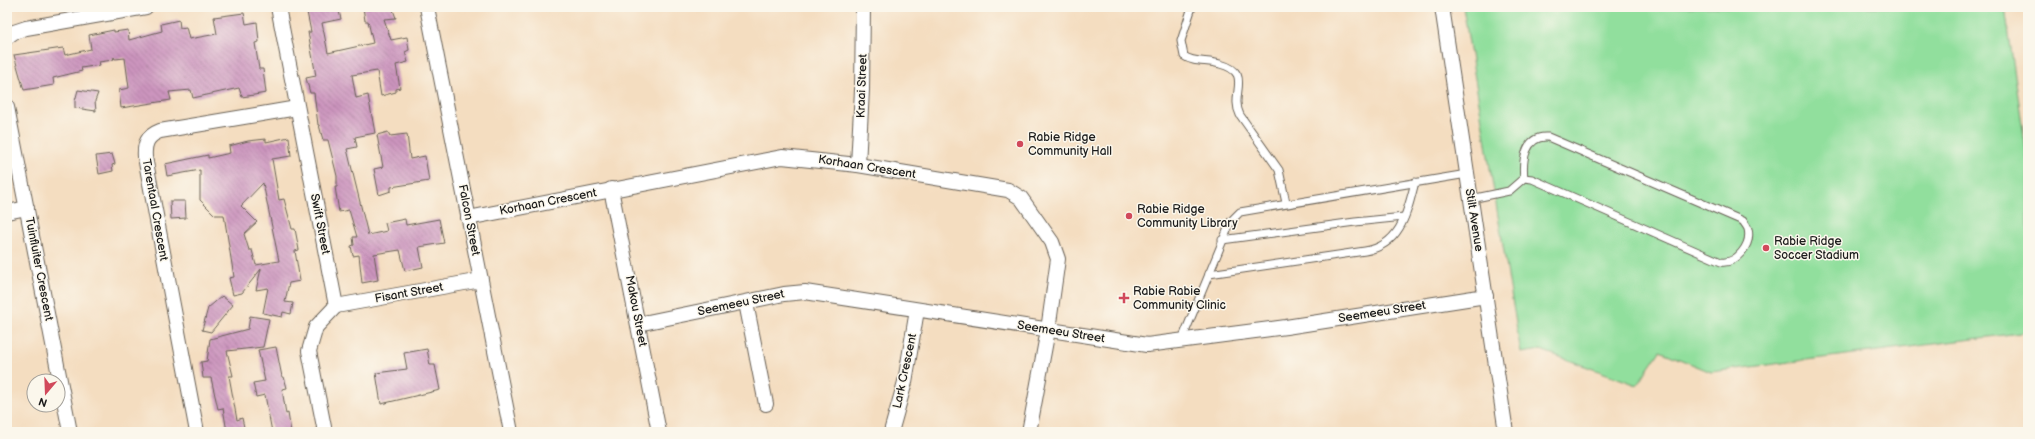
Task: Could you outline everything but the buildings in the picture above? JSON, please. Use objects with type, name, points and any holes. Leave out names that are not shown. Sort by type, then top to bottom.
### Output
[{"type":"street","points":[[7,37],[14,32],[26,28],[146,7]]},
{"type":"street","name":"Swift Street","points":[[278,7],[336,306]]},
{"type":"street","name":"Falcon Street","points":[[427,7],[511,432]]},
{"type":"street","name":"Kraai Street","points":[[858,165],[864,7]]},
{"type":"street","name":"Stilt Avenue","points":[[1442,7],[1506,432]]},
{"type":"street","name":"Tuinfluiter Crescent","points":[[7,107],[70,432]]},
{"type":"street","name":"Tarentaal Crescent","points":[[197,432],[145,157],[145,146],[150,136],[160,131],[297,108]]},
{"type":"street","name":"Korhaan Crescent","points":[[468,218],[782,157],[858,165],[1002,188],[1014,192],[1021,198],[1052,242],[1058,258],[1048,330],[1029,432]]},
{"type":"street","name":"Makou Street","points":[[611,189],[659,432]]},
{"type":"street","points":[[7,212],[27,208]]},
{"type":"street","name":"Fisant Street","points":[[336,306],[481,280]]},
{"type":"street","name":"Seemeeu Street","points":[[638,324],[784,294],[805,292],[1147,345],[1181,342],[1486,296]]},
{"type":"street","points":[[746,303],[766,404]]},
{"type":"street","points":[[325,432],[309,351],[316,327],[336,306]]},
{"type":"street","name":"Lark Crescent","points":[[892,432],[904,382],[917,310]]},
{"type":"lane","points":[[1192,7],[1181,41],[1184,56],[1193,60],[1216,62],[1236,70],[1239,77],[1236,107],[1280,173],[1286,203]]},
{"type":"lane","points":[[1540,136],[1548,136],[1743,221],[1748,228],[1748,238],[1744,248],[1735,260],[1729,263],[1721,262],[1532,179],[1524,178],[1523,166],[1526,152],[1532,142],[1540,136]]},
{"type":"lane","points":[[1181,342],[1222,240],[1231,221],[1240,212],[1286,203],[1467,174]]},
{"type":"lane","points":[[1471,199],[1509,192],[1524,178]]},
{"type":"lane","points":[[1209,274],[1382,247],[1392,239],[1404,218],[1415,182]]},
{"type":"lane","points":[[1222,240],[1355,222],[1404,218]]},
{"type":"green space","name":"Rabie Ridge Soccer Stadium","points":[[1463,7],[2005,7],[2028,165],[2028,332],[1711,372],[1660,351],[1637,385],[1541,350],[1521,353]]},
{"type":"place","name":"Rabie Ridge Community Hall","points":[[1020,144]]},
{"type":"place","name":"Rabie Ridge Community Library","points":[[1129,216]]},
{"type":"place","name":"Rabie Ridge Soccer Stadium","points":[[1766,248]]},
{"type":"place","name":"Rabie Rabie Community Clinic","points":[[1124,298]]}]
